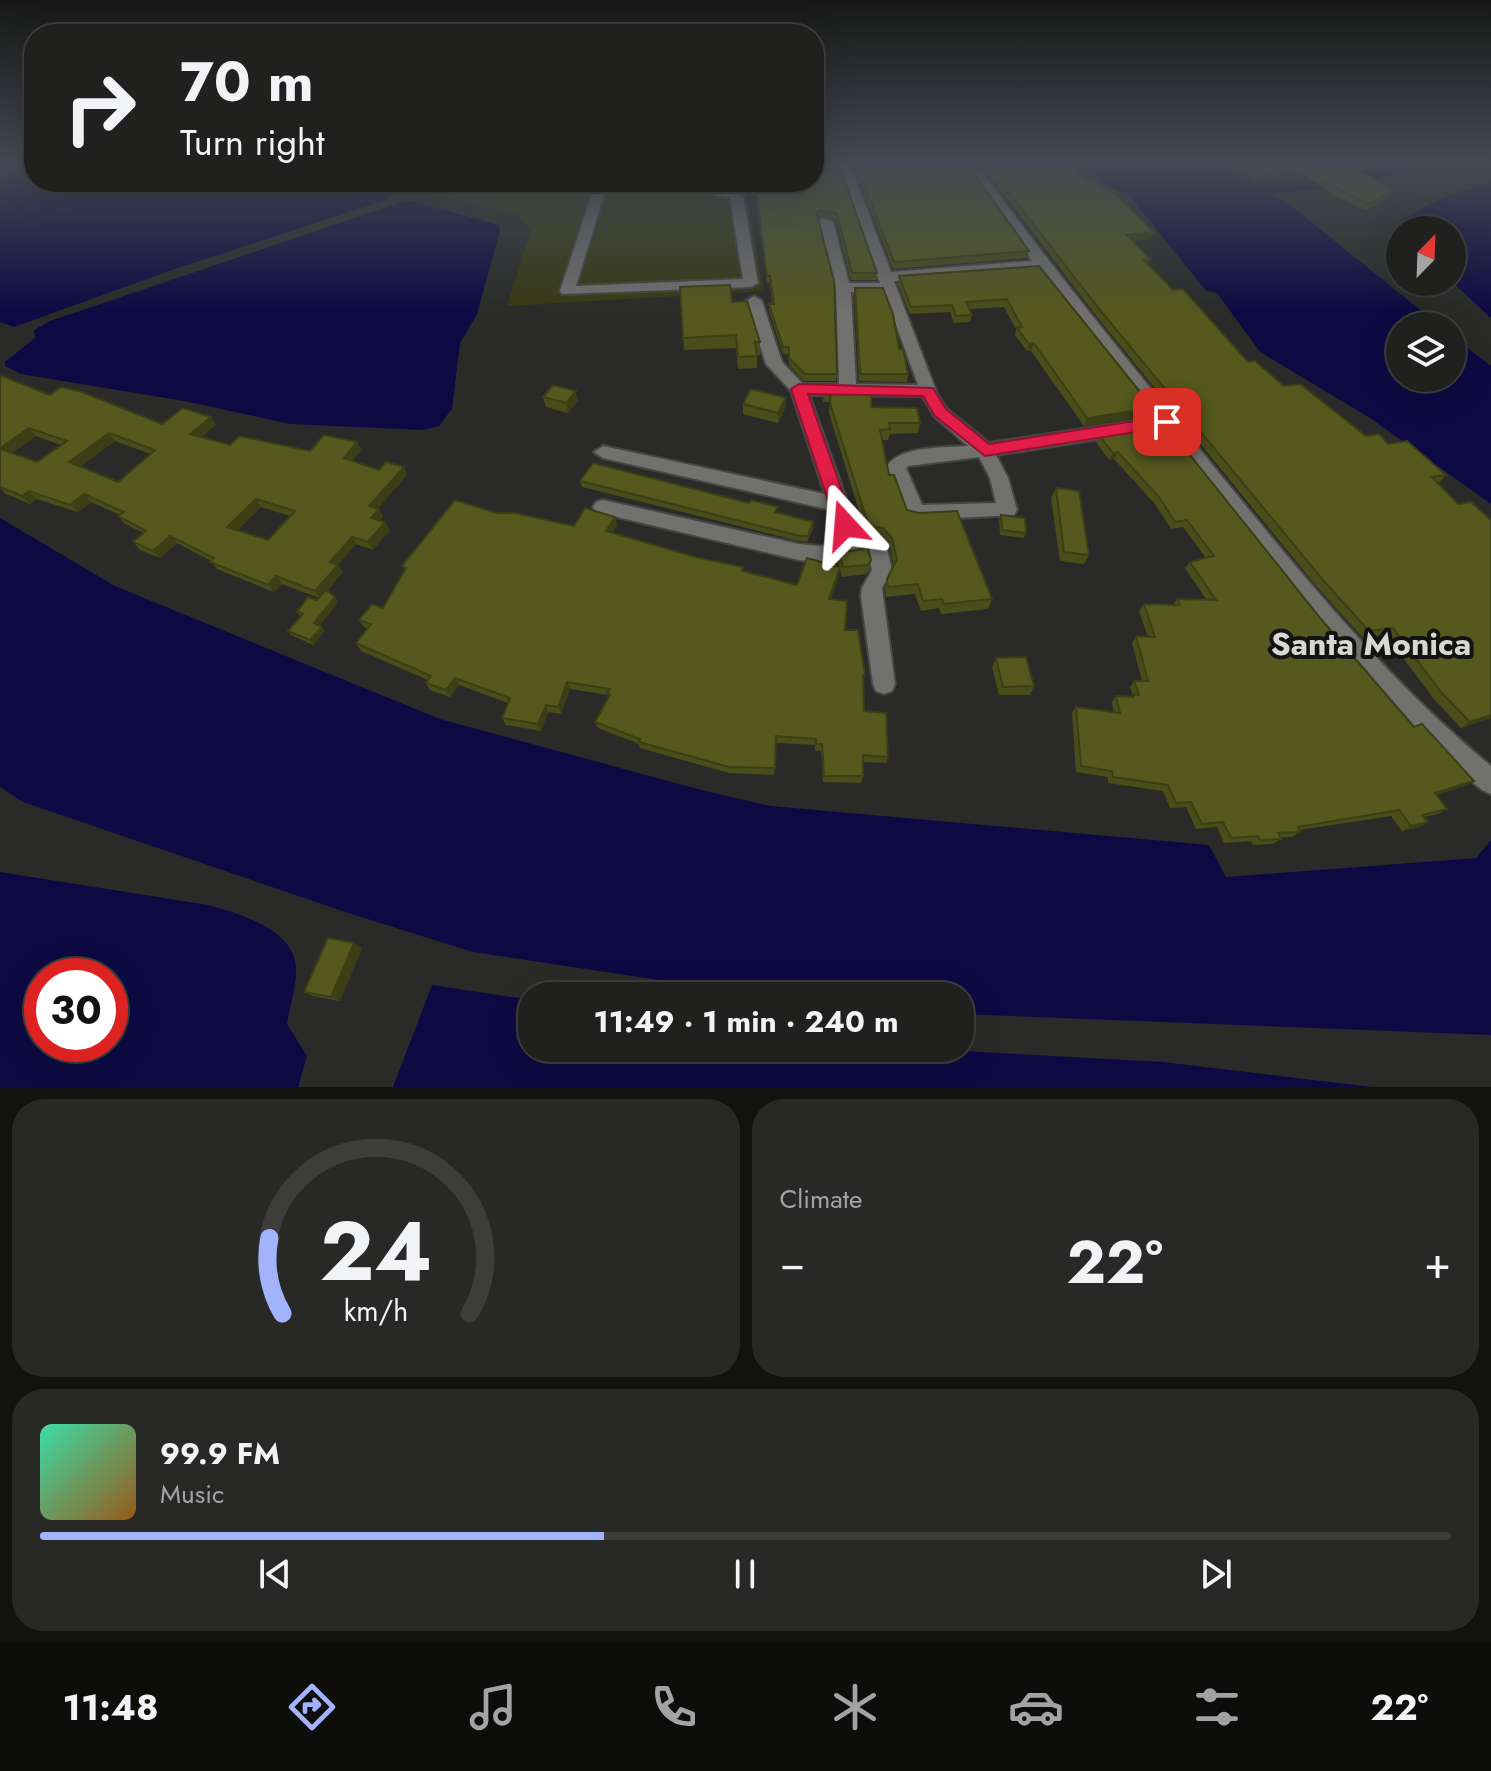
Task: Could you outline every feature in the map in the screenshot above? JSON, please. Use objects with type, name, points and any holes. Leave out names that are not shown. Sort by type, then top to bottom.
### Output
[{"type":"street","points":[[592,213],[567,291],[751,283],[739,213]]},
{"type":"street","points":[[861,213],[929,394],[941,413],[985,450],[999,478],[1007,510],[916,513],[896,466],[903,460],[985,450],[1167,422]]},
{"type":"street","points":[[1005,213],[1042,265],[1325,618],[1454,751],[1491,782]]},
{"type":"street","points":[[826,221],[843,288],[848,389]]},
{"type":"street","points":[[843,288],[1042,265]]},
{"type":"street","points":[[754,301],[774,364],[799,389],[853,547]]},
{"type":"street","points":[[799,389],[929,394]]},
{"type":"street","points":[[603,452],[837,504]]},
{"type":"street","points":[[603,507],[799,552],[820,554],[872,546],[877,549],[882,570],[872,588],[872,596],[884,684]]},
{"type":"green space","points":[[508,213],[749,213],[764,291],[507,306],[531,230],[517,215]]},
{"type":"shaded area","points":[[0,213],[347,213],[172,270],[14,327],[0,322]]},
{"type":"shaded area","points":[[370,213],[454,213],[499,225],[500,231],[477,314],[460,343],[452,409],[439,426],[423,430],[290,424],[184,401],[21,374],[5,366],[5,362],[35,338],[34,330],[50,321]]},
{"type":"shaded area","points":[[1143,213],[1300,213],[1386,282],[1386,296],[1403,296],[1423,312],[1386,312],[1386,392],[1466,392],[1466,347],[1491,366],[1491,504],[1370,418],[1260,352],[1217,293],[1206,291]]},
{"type":"shaded area","points":[[1414,213],[1491,213],[1491,318],[1466,295],[1466,216],[1410,216]]},
{"type":"shaded area","points":[[0,518],[115,586],[440,719],[771,806],[1209,845],[1226,877],[1476,858],[1491,840],[1491,1035],[974,1015],[974,982],[671,982],[473,952],[348,913],[23,802],[0,787]]},
{"type":"shaded area","points":[[0,872],[208,905],[248,918],[275,933],[286,942],[296,967],[287,1024],[307,1056],[298,1087],[0,1087]]},
{"type":"shaded area","points":[[432,985],[518,998],[518,1062],[974,1062],[974,1052],[1163,1062],[1372,1087],[393,1087]]},
{"type":"building","points":[[759,213],[818,213],[834,281],[837,374],[805,374],[789,358],[789,347],[783,347],[769,304],[774,304],[770,276],[767,276]]},
{"type":"building","points":[[837,213],[856,213],[877,273],[852,273]]},
{"type":"building","points":[[875,213],[1002,213],[1029,251],[894,262]]},
{"type":"building","points":[[1024,213],[1134,213],[1154,232],[1127,235],[1150,259],[1144,260],[1173,290],[1183,289],[1248,362],[1255,361],[1284,386],[1300,384],[1366,436],[1379,434],[1388,444],[1407,441],[1446,475],[1432,477],[1458,504],[1471,502],[1491,520],[1491,715],[1470,722],[1441,692],[1393,628],[1369,631],[1323,580],[1100,310]]},
{"type":"building","points":[[1039,266],[1153,408],[1087,418],[1034,343],[1029,344],[1017,328],[1022,327],[1007,299],[966,302],[972,315],[956,316],[952,305],[911,307],[899,276]]},
{"type":"building","points":[[730,285],[732,302],[747,301],[760,342],[755,342],[757,356],[738,357],[736,335],[683,338],[680,287]]},
{"type":"building","points":[[855,288],[883,288],[908,374],[860,374]]},
{"type":"building","points":[[2,376],[50,395],[61,387],[82,392],[162,424],[183,408],[211,417],[190,434],[230,445],[239,436],[310,451],[324,435],[357,442],[344,458],[379,470],[386,462],[404,467],[369,506],[379,509],[371,518],[385,522],[368,542],[352,537],[330,562],[338,565],[315,591],[276,576],[268,585],[210,562],[214,558],[170,536],[153,551],[133,542],[146,531],[118,516],[124,512],[84,494],[70,505],[29,491],[22,496],[0,487],[0,449],[37,462],[67,441],[29,428],[0,448]],"holes":[[[109,433],[155,450],[118,482],[69,462]],[[256,499],[295,511],[268,540],[227,527]]]},
{"type":"building","points":[[553,385],[576,391],[566,403],[543,397]]},
{"type":"building","points":[[825,387],[872,388],[871,407],[917,408],[920,423],[889,423],[890,429],[880,430],[889,475],[894,475],[907,510],[919,513],[957,511],[992,599],[944,604],[942,599],[923,601],[918,584],[888,587],[887,579],[897,559],[892,538],[883,528],[869,527],[830,403],[831,392],[824,391]]},
{"type":"building","points":[[751,389],[786,398],[778,413],[743,404]]},
{"type":"building","points":[[1166,425],[1321,619],[1414,727],[1422,724],[1474,781],[1435,793],[1447,809],[1422,815],[1428,822],[1411,826],[1399,810],[1298,827],[1300,832],[1278,833],[1281,839],[1260,840],[1258,836],[1231,838],[1223,822],[1202,824],[1191,802],[1176,803],[1168,785],[1113,777],[1112,771],[1081,766],[1076,707],[1120,713],[1116,696],[1139,695],[1134,681],[1148,681],[1136,636],[1155,637],[1144,604],[1180,605],[1177,599],[1216,600],[1190,562],[1214,556],[1187,520],[1175,522],[1159,497],[1118,452],[1113,453],[1099,435]]},
{"type":"building","points":[[593,463],[749,503],[751,500],[778,507],[775,512],[813,522],[808,536],[800,536],[580,481]]},
{"type":"building","points":[[1056,488],[1079,491],[1089,555],[1064,552]]},
{"type":"building","points":[[455,500],[496,513],[515,513],[574,526],[585,508],[615,517],[606,531],[699,558],[743,567],[742,571],[797,585],[807,558],[840,567],[829,599],[847,601],[845,630],[858,630],[865,675],[864,711],[886,713],[888,757],[863,755],[863,776],[824,776],[822,744],[816,744],[816,739],[776,736],[775,768],[729,767],[639,742],[640,739],[595,722],[610,695],[607,694],[610,689],[567,682],[558,707],[546,705],[538,724],[502,718],[510,698],[455,678],[446,690],[426,683],[431,676],[356,643],[371,624],[359,620],[372,604],[383,608],[406,568],[402,566]]},
{"type":"building","points":[[1001,515],[1025,518],[1026,533],[1002,530]]},
{"type":"building","points":[[868,548],[871,560],[868,565],[843,567],[839,553]]},
{"type":"building","points":[[326,590],[335,597],[314,623],[322,627],[310,640],[288,631],[303,614],[297,612],[308,597],[317,600]]},
{"type":"building","points":[[1026,657],[1034,686],[1003,687],[996,658]]},
{"type":"building","points":[[328,938],[354,943],[331,997],[304,992]]},
{"type":"district","name":"Santa Monica","points":[[1371,644]]},
{"type":"route","points":[[845,525],[799,389],[928,391],[941,413],[985,450],[1167,422]]}]
